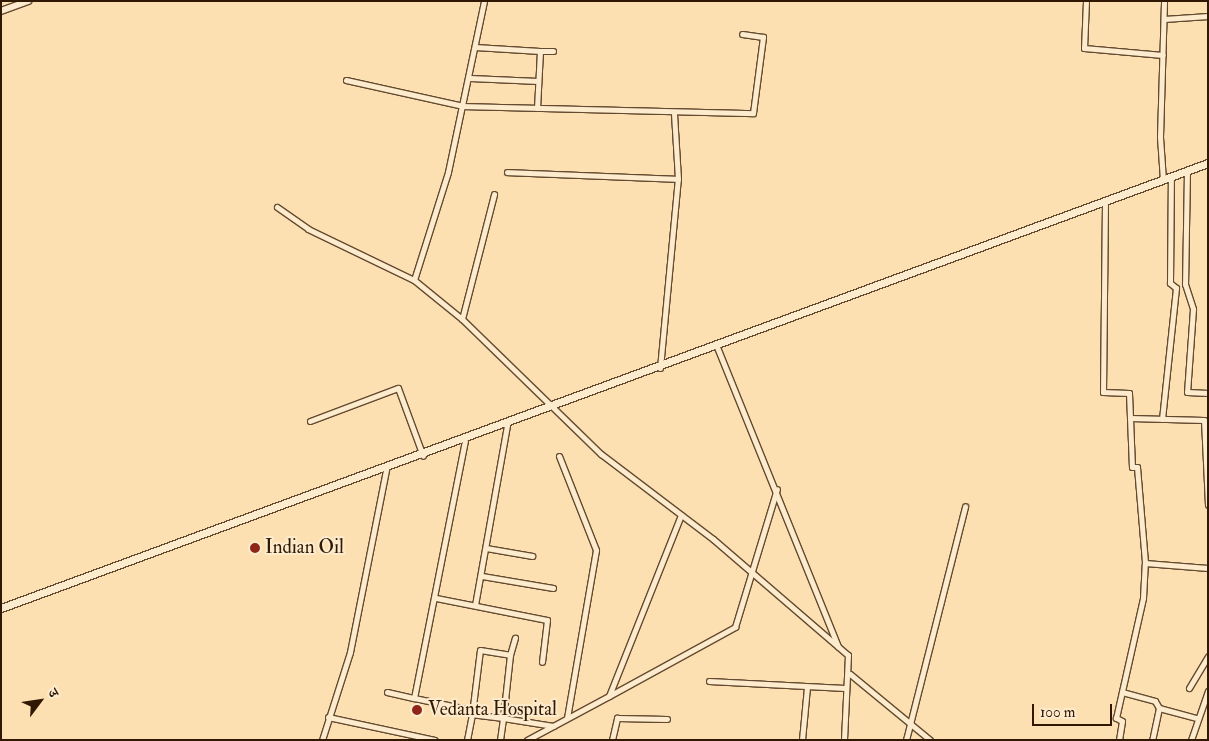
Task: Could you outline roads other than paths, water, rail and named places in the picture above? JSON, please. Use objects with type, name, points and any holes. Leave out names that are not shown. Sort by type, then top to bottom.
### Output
[{"type":"main road","points":[[1,608],[386,470],[1208,163]]},
{"type":"street","points":[[1,11],[28,1]]},
{"type":"street","points":[[414,280],[463,106],[484,1]]},
{"type":"street","points":[[1086,1],[1084,48],[1163,55]]},
{"type":"street","points":[[1163,180],[1164,1]]},
{"type":"street","points":[[1164,19],[1208,16]]},
{"type":"street","points":[[346,80],[463,106],[674,114],[753,112],[763,37],[742,34]]},
{"type":"street","points":[[475,47],[553,51]]},
{"type":"street","points":[[537,108],[540,51]]},
{"type":"street","points":[[470,78],[538,80]]},
{"type":"street","points":[[660,368],[678,180],[674,114]]},
{"type":"street","points":[[1187,171],[1185,284],[1193,309],[1187,392],[1208,393]]},
{"type":"street","points":[[506,172],[678,180]]},
{"type":"street","points":[[1162,419],[1176,288],[1170,283],[1170,177]]},
{"type":"street","points":[[462,319],[494,194]]},
{"type":"street","points":[[1105,202],[1103,392],[1129,394],[1144,563],[1143,598],[1116,718],[1122,721],[1119,740]]},
{"type":"street","points":[[277,207],[308,229],[414,280],[462,319],[551,409],[751,572],[848,655],[850,674],[845,688],[844,740]]},
{"type":"street","points":[[718,347],[777,489],[838,646]]},
{"type":"street","points":[[310,421],[398,388],[422,456]]},
{"type":"street","points":[[1130,418],[1204,420],[1208,505]]},
{"type":"street","points":[[475,605],[482,576],[507,425]]},
{"type":"street","points":[[414,698],[436,598],[465,440]]},
{"type":"street","points":[[559,456],[596,550],[567,718]]},
{"type":"street","points":[[322,740],[350,652],[386,470]]},
{"type":"street","points":[[527,740],[735,627],[777,489]]},
{"type":"street","points":[[906,740],[965,506]]},
{"type":"street","points":[[609,696],[681,515]]},
{"type":"street","points":[[486,548],[532,556]]},
{"type":"street","points":[[1144,563],[1208,568]]},
{"type":"street","points":[[482,576],[553,588]]},
{"type":"street","points":[[436,598],[547,620],[542,662]]},
{"type":"street","points":[[500,740],[510,655],[515,638]]},
{"type":"street","points":[[467,740],[480,650],[510,655]]},
{"type":"street","points":[[1189,688],[1208,656]]},
{"type":"street","points":[[850,674],[930,740]]},
{"type":"street","points":[[709,680],[845,688]]},
{"type":"street","points":[[802,740],[807,687]]},
{"type":"street","points":[[1191,740],[1201,706],[1208,691]]},
{"type":"street","points":[[387,692],[472,712],[553,726]]},
{"type":"street","points":[[1122,692],[1155,701],[1159,708],[1152,740]]},
{"type":"street","points":[[1201,706],[1208,710]]},
{"type":"street","points":[[1159,708],[1197,718]]},
{"type":"street","points":[[328,717],[436,740]]},
{"type":"street","points":[[612,740],[617,718],[667,719]]},
{"type":"place","name":"Indian Oil","points":[[255,548]]},
{"type":"place","name":"Vedanta Hospital","points":[[417,710]]}]
